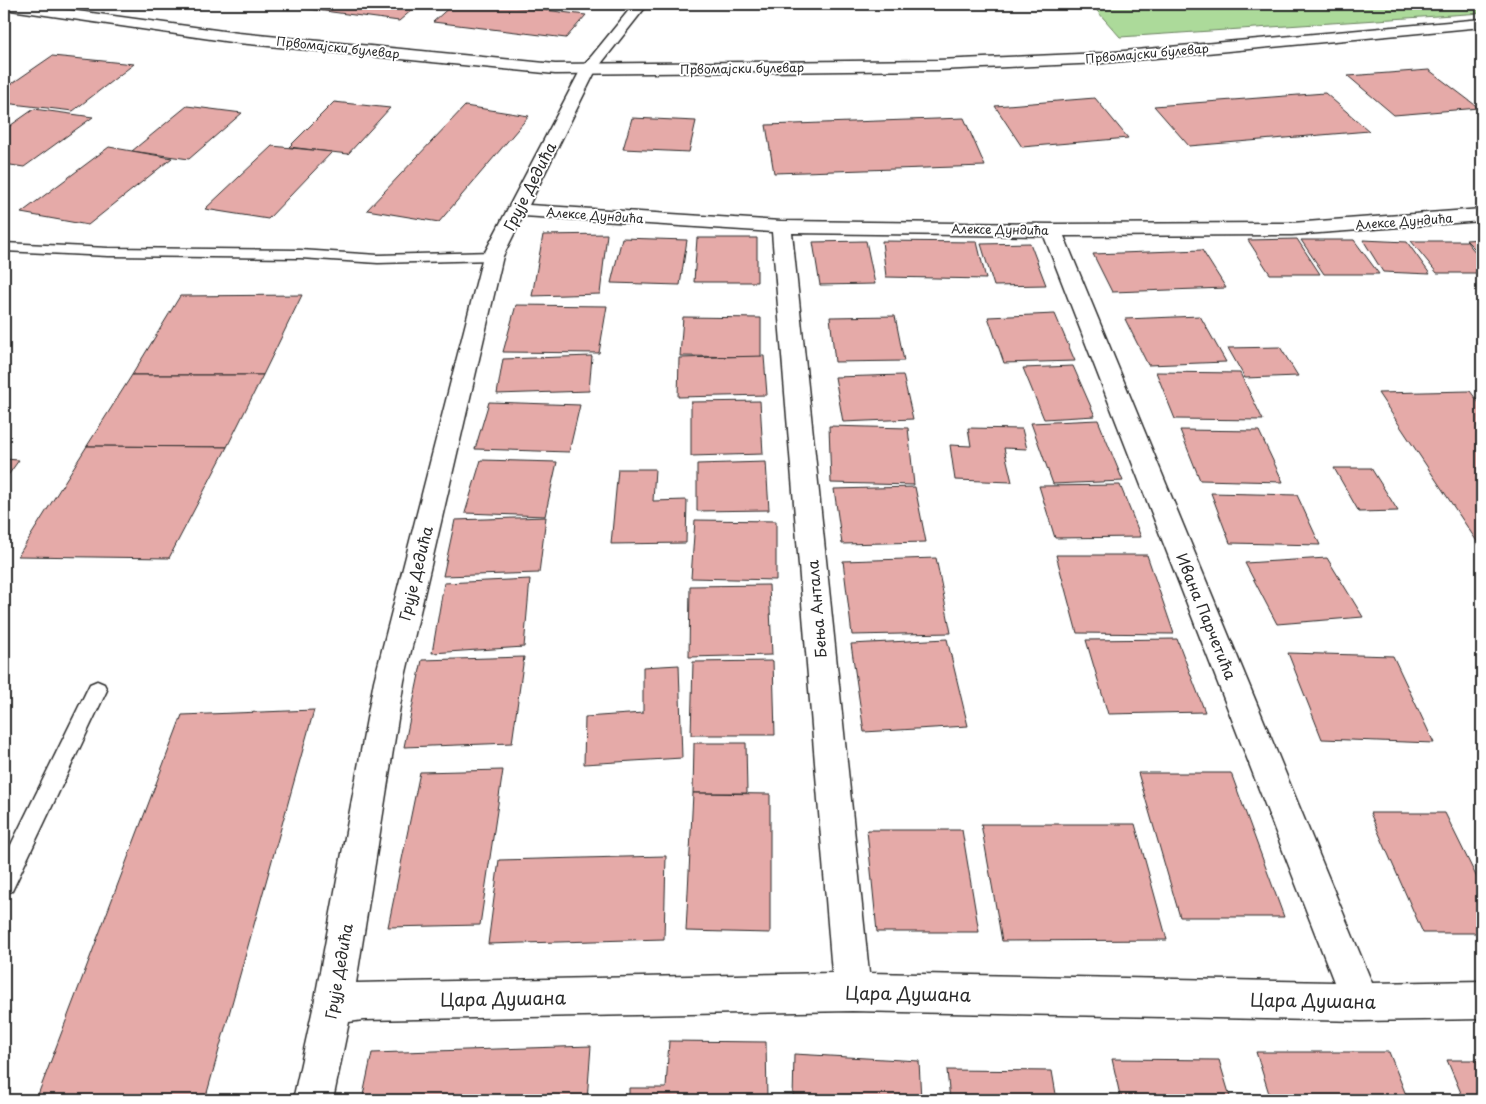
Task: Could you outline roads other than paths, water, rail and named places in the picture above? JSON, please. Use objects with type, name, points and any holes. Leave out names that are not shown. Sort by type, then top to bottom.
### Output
[{"type":"street","name":"Првомајски булевар","points":[[4,4],[238,38],[555,69],[938,65],[1102,58],[1482,23]]},
{"type":"street","name":"Грује Дедића","points":[[313,1100],[333,1004],[388,682],[493,256],[589,69],[641,4]]},
{"type":"street","name":"Алексе Дундића","points":[[517,210],[781,226],[1052,230],[1292,229],[1482,215]]},
{"type":"street","name":"Бења Антала","points":[[781,226],[852,992]]},
{"type":"street","name":"Ивана Парчетића","points":[[1052,230],[1361,1002]]},
{"type":"street","name":"Цара Душана","points":[[333,1004],[374,1000],[852,992],[1361,1002],[1482,1000]]},
{"type":"lane","points":[[4,247],[108,252],[300,254],[378,259],[493,256]]},
{"type":"lane","points":[[4,883],[97,690]]}]
